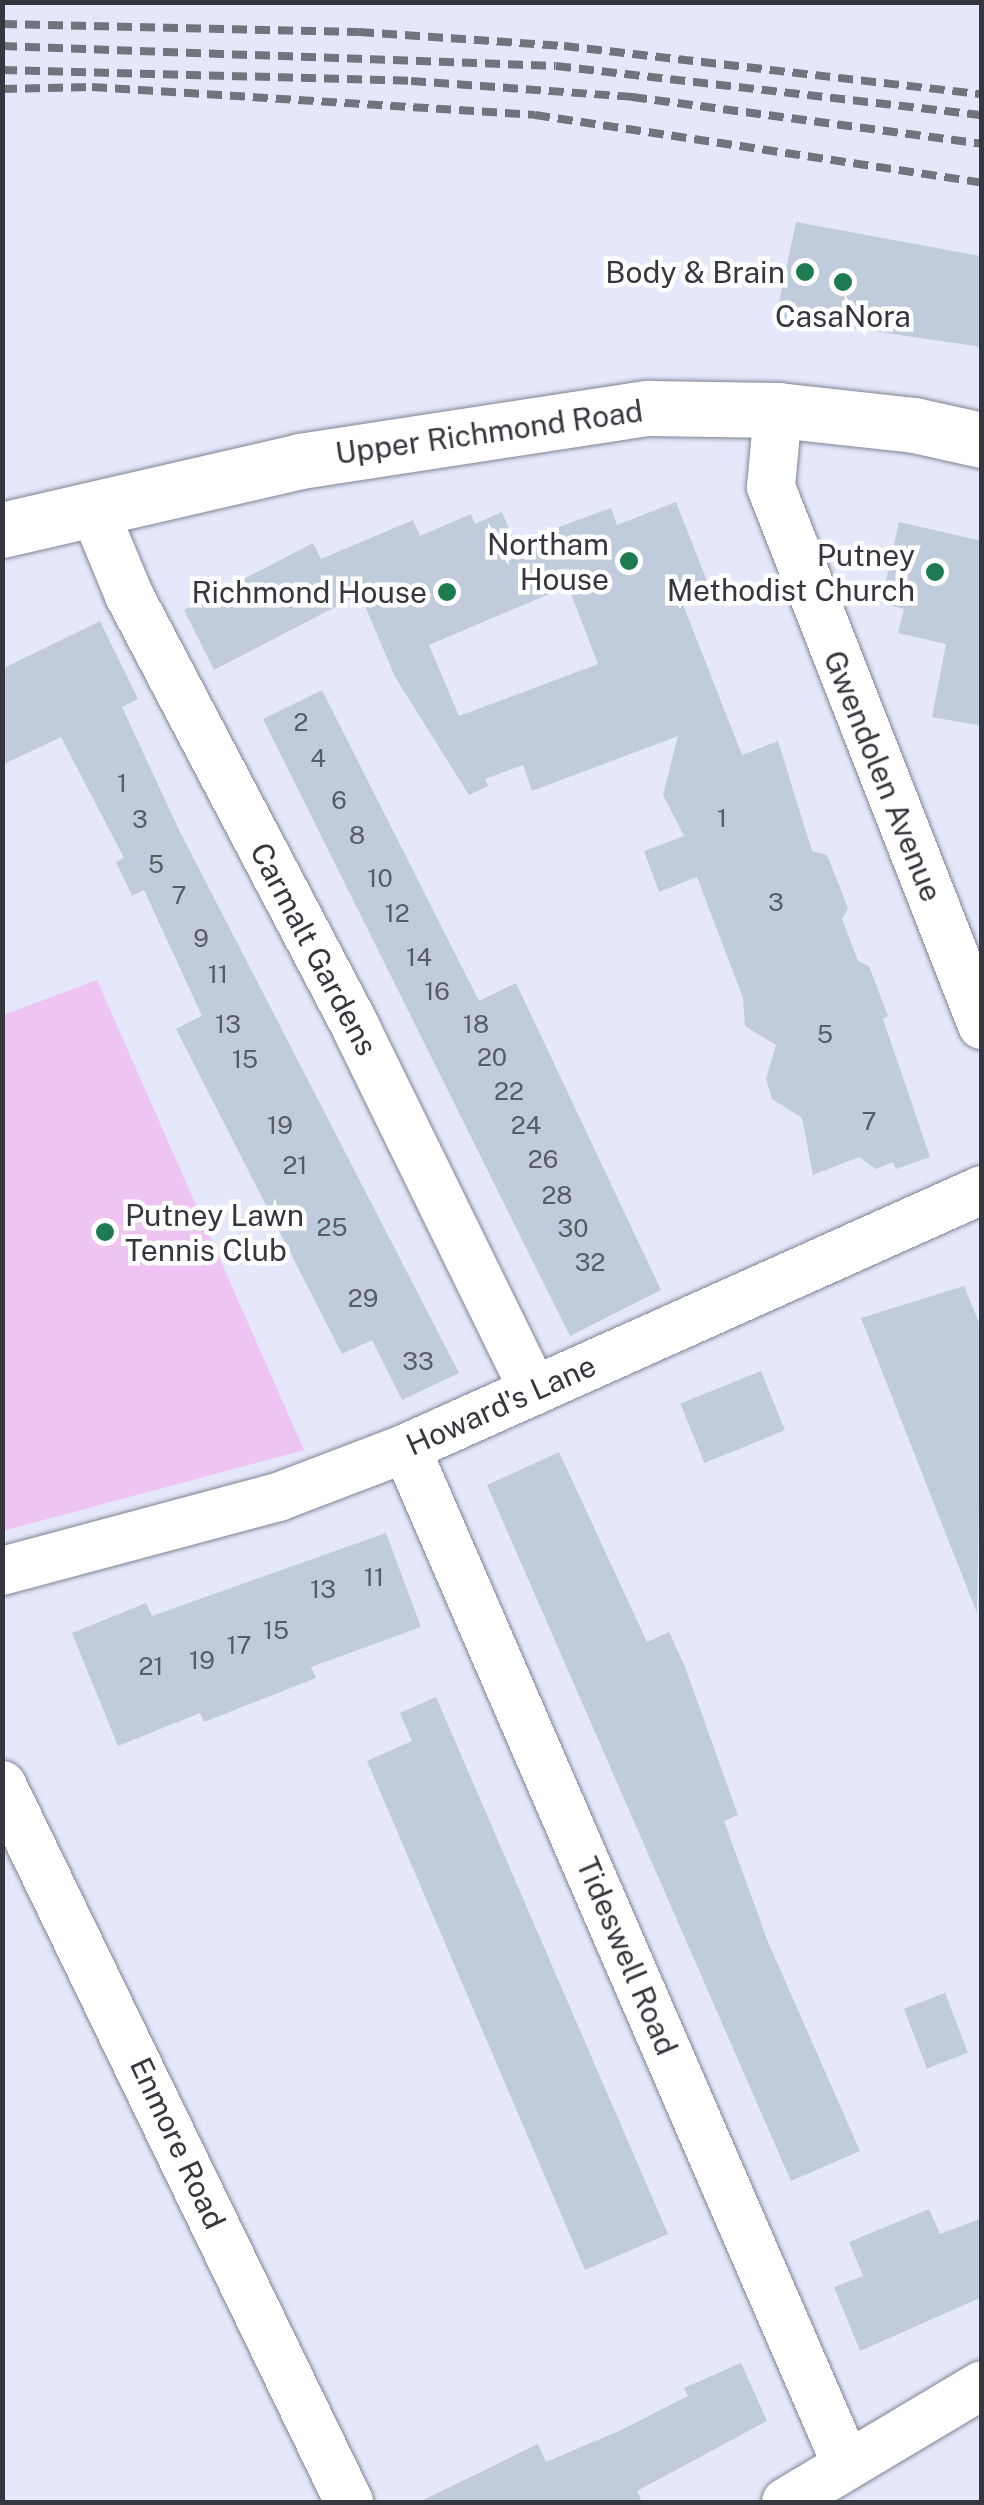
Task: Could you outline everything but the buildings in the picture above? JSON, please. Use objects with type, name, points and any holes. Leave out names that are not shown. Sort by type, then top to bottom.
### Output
[{"type":"highway","name":"Upper Richmond Road","points":[[2,530],[300,461],[525,422],[648,408],[778,410],[914,425],[982,440]]},
{"type":"street","name":"Gwendolen Avenue","points":[[778,410],[771,487],[982,1025]]},
{"type":"street","name":"Carmalt Gardens","points":[[93,508],[129,595],[357,1030],[534,1391]]},
{"type":"street","name":"Howard's Lane","points":[[2,1572],[278,1497],[406,1448],[982,1190]]},
{"type":"street","name":"Tideswell Road","points":[[406,1448],[846,2464]]},
{"type":"street","name":"Enmore Road","points":[[2,1785],[350,2502]]},
{"type":"street","points":[[786,2502],[982,2385]]},
{"type":"shaded area","name":"Putney Lawn Tennis Club","points":[[97,980],[304,1450],[3,1531],[3,1015]]},
{"type":"railway","points":[[2,24],[359,32],[564,46],[982,94]]},
{"type":"railway","points":[[2,46],[556,66],[982,115]]},
{"type":"railway","points":[[2,70],[411,81],[632,97],[982,144]]},
{"type":"railway","points":[[2,89],[92,87],[535,115],[982,183]]},
{"type":"place","name":"Body & Brain","points":[[805,272]]},
{"type":"place","name":"CasaNora","points":[[843,282]]},
{"type":"place","name":"Northam House","points":[[629,561]]},
{"type":"place","name":"Putney Methodist Church","points":[[935,572]]},
{"type":"place","name":"Richmond House","points":[[447,592]]},
{"type":"place","name":"Putney Lawn Tennis Club","points":[[105,1232]]}]
